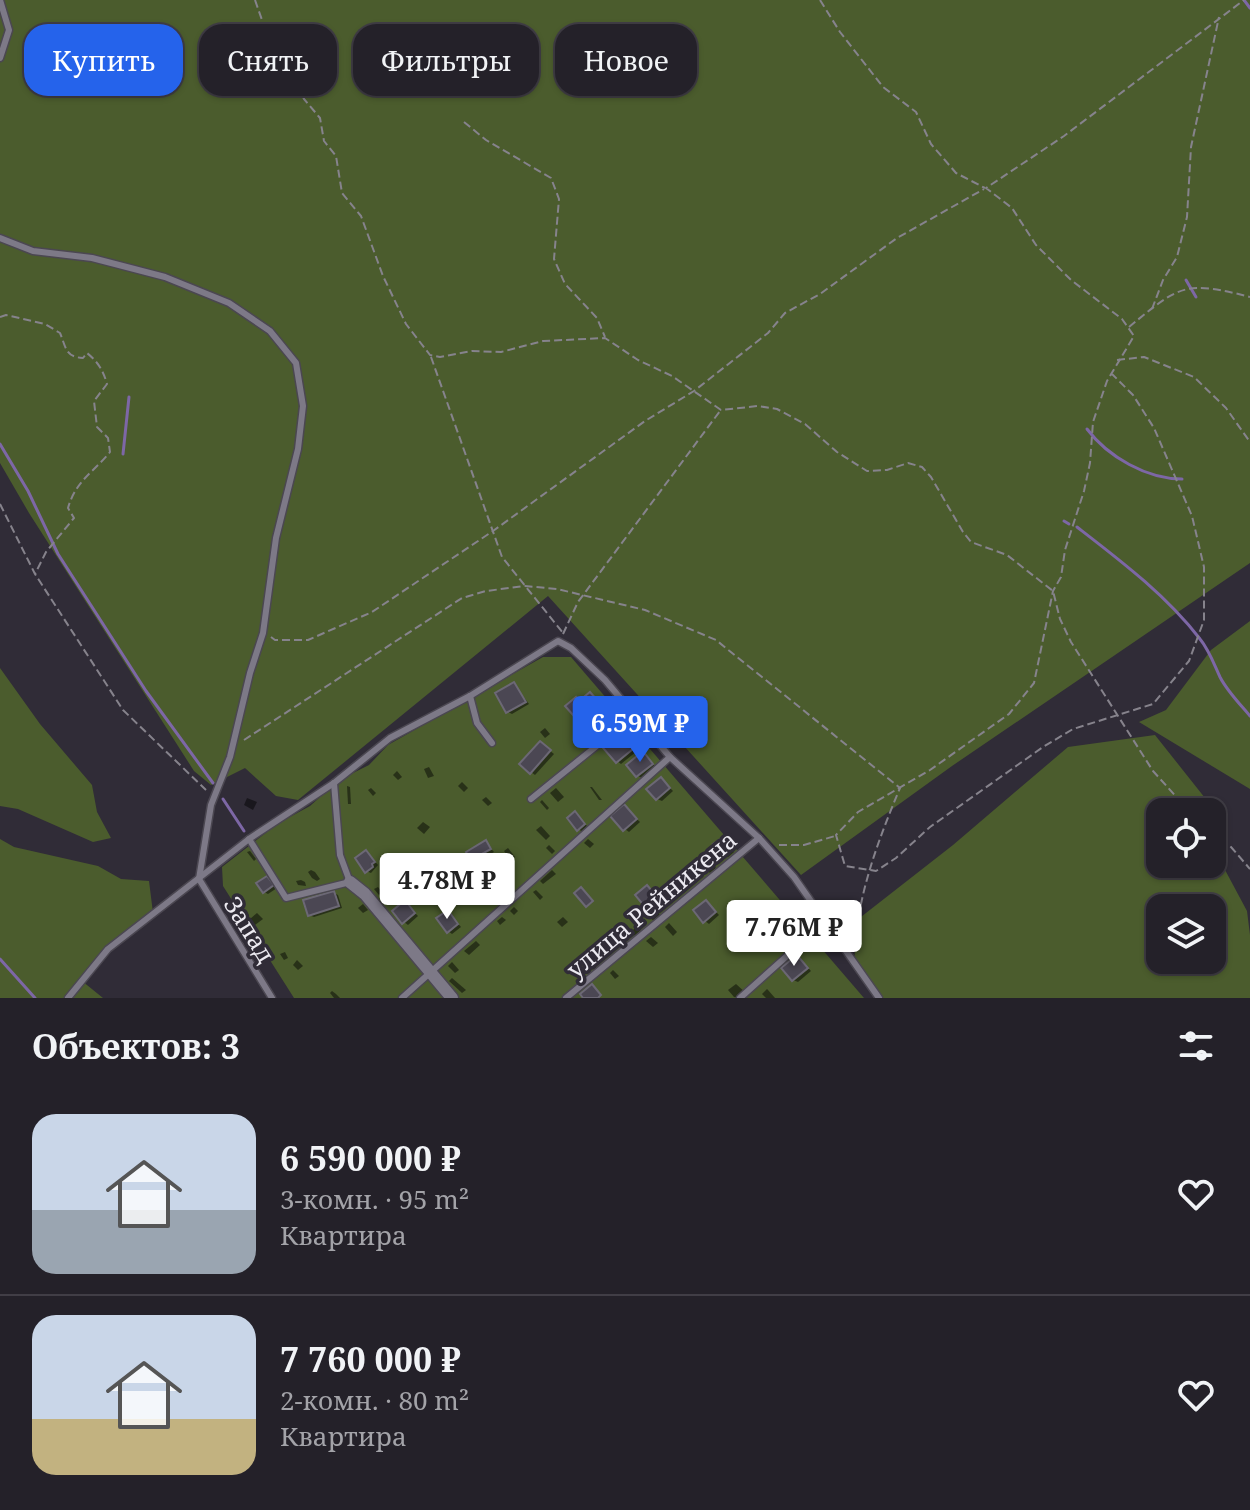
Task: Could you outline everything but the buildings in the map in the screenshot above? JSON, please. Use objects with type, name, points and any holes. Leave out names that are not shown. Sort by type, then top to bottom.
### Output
[{"type":"street","points":[[350,882],[365,894],[452,998]]},
{"type":"lane","points":[[0,0],[9,30],[0,58]]},
{"type":"lane","points":[[0,238],[33,251],[92,258],[165,277],[229,303],[270,331],[296,363],[303,406],[300,434],[276,538],[263,633],[231,751],[213,802],[201,883]]},
{"type":"lane","points":[[68,998],[108,949],[201,883],[249,839],[334,783],[390,738],[470,696],[558,641],[571,648],[605,680],[670,757],[759,838],[794,877],[879,998]]},
{"type":"lane","points":[[470,696],[477,723],[492,743]]},
{"type":"lane","points":[[531,799],[635,715]]},
{"type":"lane","points":[[402,998],[670,757]]},
{"type":"lane","points":[[249,839],[286,898],[350,882],[340,855],[334,783]]},
{"type":"lane","name":"улица Рейникена","points":[[566,998],[759,838]]},
{"type":"lane","name":"Запад","points":[[201,883],[272,998]]},
{"type":"lane","points":[[740,998],[825,922]]},
{"type":"path","points":[[255,0],[262,20],[304,99],[320,118],[324,141],[336,156],[342,193],[361,216],[383,276],[406,324],[430,355],[502,557],[563,634]]},
{"type":"path","points":[[759,838],[774,845],[804,845],[836,835],[858,812],[900,788],[1009,714],[1034,683],[1053,591],[1061,577],[1065,550],[1090,463],[1093,422],[1117,360],[1134,336],[1129,327],[1071,280],[1036,245],[1012,208],[986,188],[956,173],[931,144],[916,112],[883,87],[840,32],[820,0]]},
{"type":"path","points":[[263,633],[275,640],[308,640],[372,612],[493,531],[645,421],[694,391],[768,333],[785,313],[820,294],[897,238],[986,188],[1064,136],[1244,0]]},
{"type":"path","points":[[1152,309],[1163,280],[1177,257],[1184,230],[1191,147],[1219,16]]},
{"type":"path","points":[[464,122],[486,140],[551,178],[559,199],[554,259],[565,284],[597,318],[605,338],[612,345],[672,376],[721,410],[758,406],[777,409],[805,424],[837,452],[867,471],[887,470],[908,463],[922,467],[971,542],[1007,555],[1053,591],[1060,619],[1071,642],[1153,771],[1177,798]]},
{"type":"path","points":[[1129,327],[1181,289],[1209,287],[1250,297]]},
{"type":"path","points":[[0,317],[6,315],[45,324],[60,333],[65,351],[75,358],[83,358],[87,353],[103,368],[107,384],[94,401],[97,427],[108,438],[110,452],[101,463],[88,471],[68,508],[74,518],[46,552],[35,574]]},
{"type":"path","points":[[430,355],[440,357],[472,351],[501,352],[543,341],[605,338]]},
{"type":"path","points":[[1117,360],[1144,357],[1194,377],[1226,408],[1250,442]]},
{"type":"path","points":[[836,835],[845,866],[876,871],[896,858],[930,827],[1043,747],[1073,729],[1153,704],[1189,661],[1204,620],[1204,567],[1192,516],[1167,455],[1133,395],[1111,373]]},
{"type":"path","points":[[558,641],[584,595],[721,410]]},
{"type":"path","points":[[0,504],[35,574],[123,710],[203,786],[213,802]]},
{"type":"path","points":[[231,751],[462,598],[525,586],[584,595],[645,610],[716,640],[900,788]]},
{"type":"path","points":[[854,964],[857,927],[870,870],[879,838],[900,788]]},
{"type":"path","points":[[1226,843],[1250,869]]},
{"type":"green space","points":[[0,0],[1250,0],[1250,563],[952,766],[801,875],[548,596],[298,800],[276,796],[245,768],[211,785],[194,771],[0,463]]},
{"type":"green space","points":[[1250,621],[1250,789],[1139,722],[1166,710],[1211,650]]},
{"type":"green space","points":[[543,657],[571,657],[864,998],[294,998],[223,886],[222,867],[277,824],[310,806],[339,780],[369,765],[388,745]]},
{"type":"green space","points":[[0,668],[40,724],[92,785],[97,812],[111,838],[93,842],[18,809],[0,806]]},
{"type":"green space","points":[[1155,735],[1205,798],[1146,798],[1146,878],[1226,878],[1226,872],[1247,911],[1250,998],[879,998],[854,964],[857,920],[953,845],[1068,747]]},
{"type":"green space","points":[[0,839],[14,847],[98,866],[121,879],[149,881],[153,913],[108,949],[82,981],[103,998],[0,998]]},
{"type":"waterway","points":[[1244,0],[1250,8]]},
{"type":"waterway","points":[[1186,280],[1196,297]]},
{"type":"waterway","points":[[123,454],[129,397]]},
{"type":"waterway","points":[[1087,429],[1106,449],[1142,471],[1182,479]]},
{"type":"waterway","points":[[0,444],[28,491],[58,554],[146,691],[213,783]]},
{"type":"waterway","points":[[1064,521],[1069,524]]},
{"type":"waterway","points":[[1077,527],[1142,579],[1187,623],[1206,648],[1226,687],[1250,716]]},
{"type":"waterway","points":[[223,799],[244,831]]},
{"type":"waterway","points":[[0,959],[35,998]]}]
